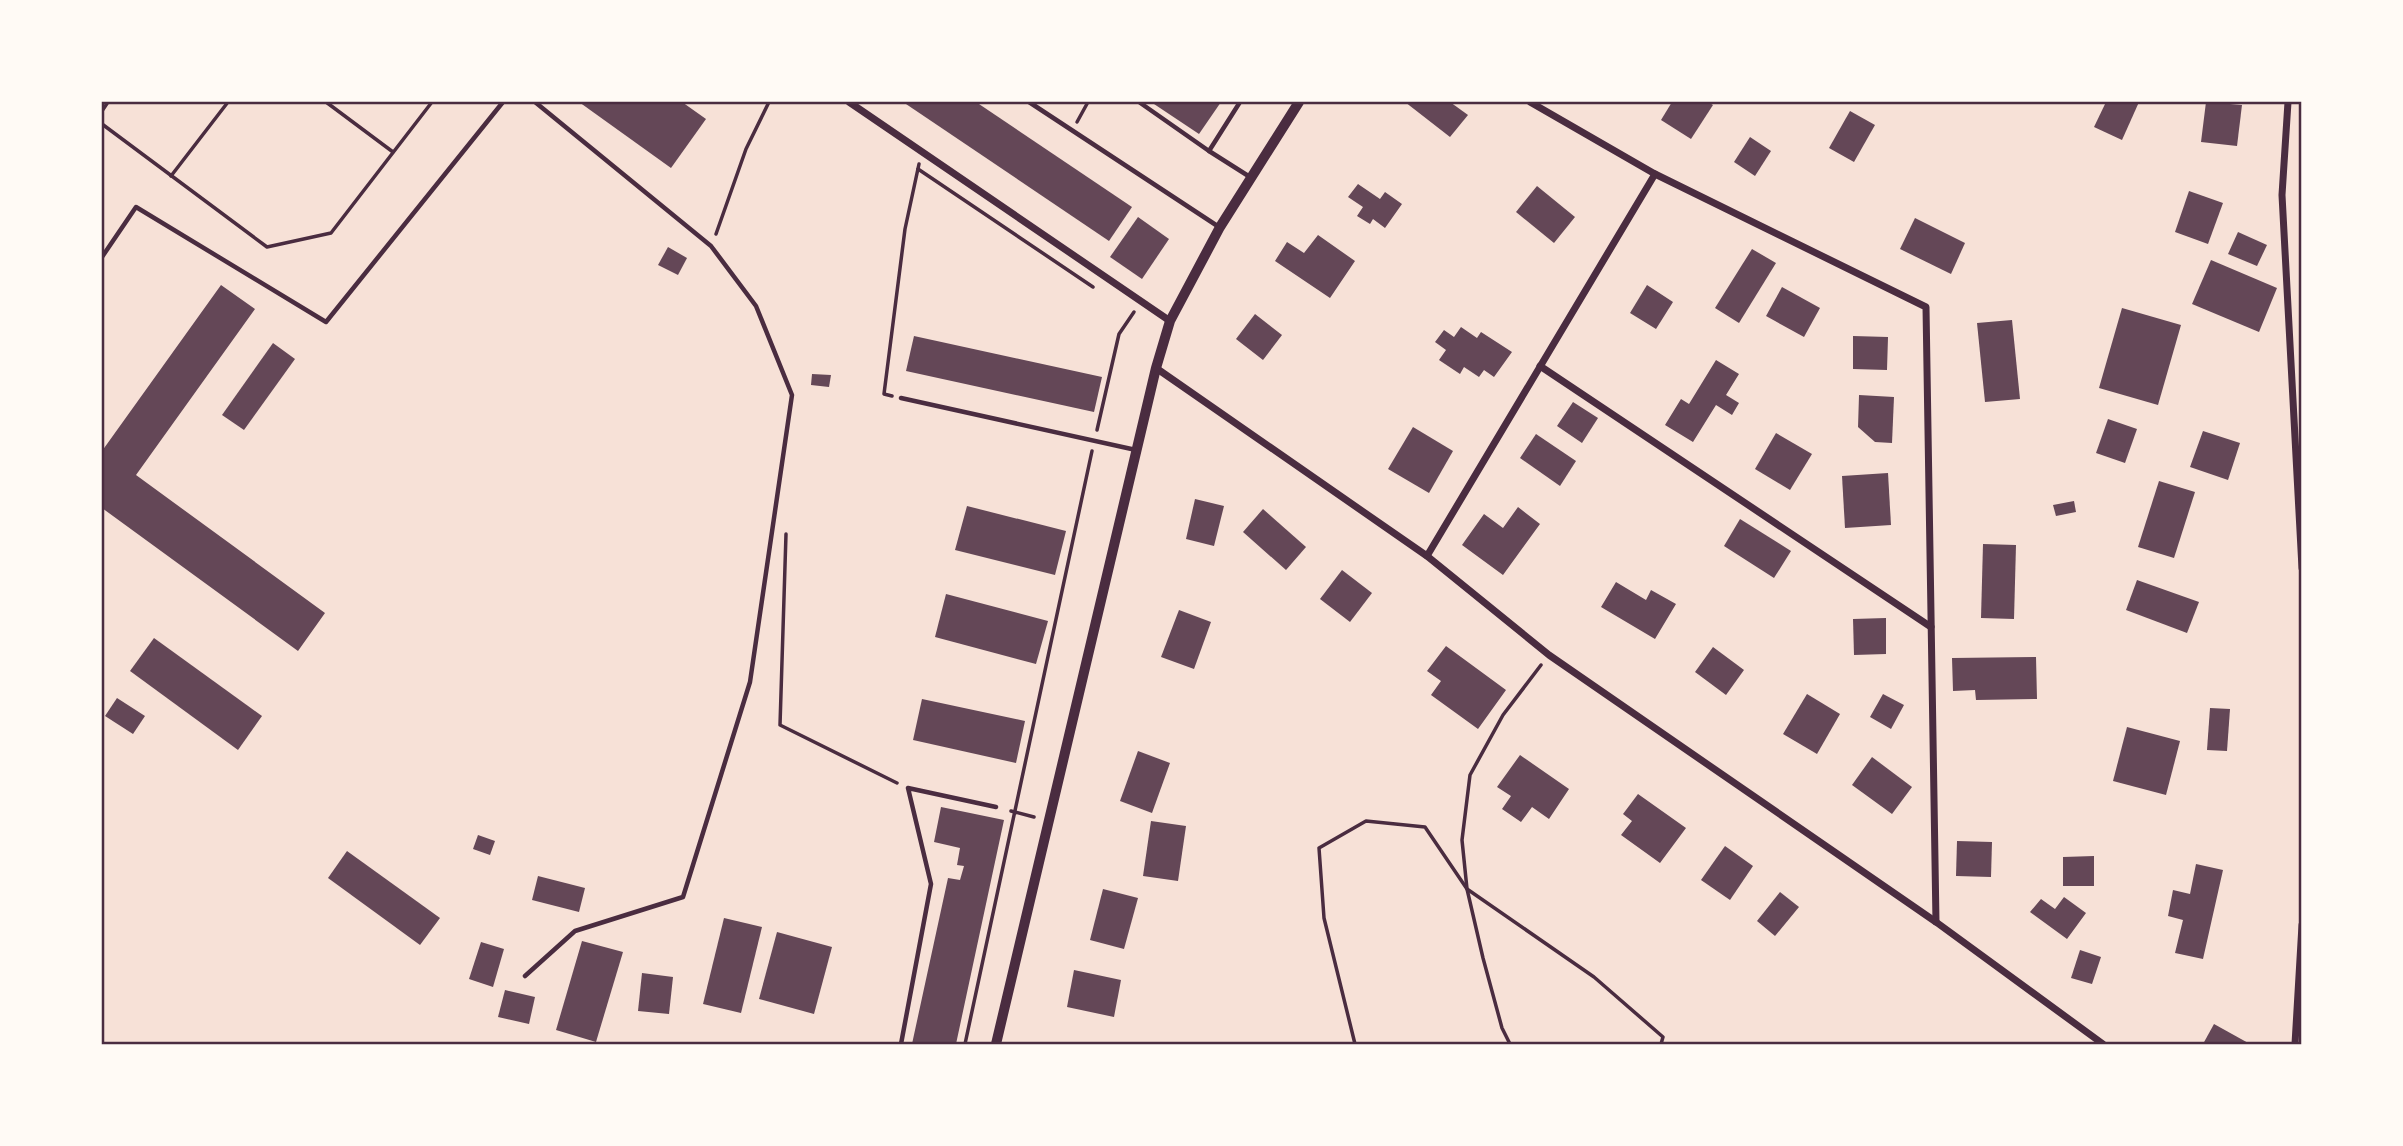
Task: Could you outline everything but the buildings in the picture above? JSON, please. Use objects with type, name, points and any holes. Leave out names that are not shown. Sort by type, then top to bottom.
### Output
[{"type":"street","points":[[849,102],[1170,321]]},
{"type":"street","points":[[996,1045],[1156,368],[1170,321],[1220,227],[1299,102]]},
{"type":"street","points":[[1530,102],[1655,174],[1926,307],[1936,922]]},
{"type":"street","points":[[2288,102],[2282,195],[2301,568]]},
{"type":"street","points":[[1427,556],[1655,174]]},
{"type":"street","points":[[1540,366],[1931,628]]},
{"type":"street","points":[[1156,368],[1427,556],[1549,655],[1936,922],[2103,1045]]},
{"type":"street","points":[[2295,1045],[2301,925]]},
{"type":"lane","points":[[102,257],[136,207],[326,323],[503,102]]},
{"type":"lane","points":[[525,976],[575,931],[683,897],[750,682],[792,395],[756,306],[711,246],[535,102]]},
{"type":"lane","points":[[1029,102],[1220,227]]},
{"type":"lane","points":[[1139,102],[1251,177]]},
{"type":"lane","points":[[1209,151],[1240,102]]},
{"type":"lane","points":[[901,398],[1137,450]]},
{"type":"lane","points":[[901,1045],[931,884],[908,788],[996,807]]},
{"type":"path","points":[[102,111],[108,102]]},
{"type":"path","points":[[171,176],[228,102]]},
{"type":"path","points":[[326,102],[393,152]]},
{"type":"path","points":[[102,124],[267,247],[331,233],[432,102]]},
{"type":"path","points":[[711,246],[746,149],[769,102]]},
{"type":"path","points":[[1072,130],[1088,102]]},
{"type":"path","points":[[901,398],[884,394],[905,229],[922,151]]},
{"type":"path","points":[[918,169],[1099,291]]},
{"type":"path","points":[[965,1045],[1013,811],[1119,334],[1142,301]]},
{"type":"path","points":[[786,521],[780,725],[908,788]]},
{"type":"path","points":[[1510,1045],[1502,1028],[1467,889],[1462,840],[1470,775],[1503,715],[1549,655]]},
{"type":"path","points":[[996,807],[1049,821]]},
{"type":"path","points":[[1355,1045],[1324,918],[1319,848],[1366,821],[1425,827],[1467,889],[1594,977],[1663,1037],[1661,1045]]}]
